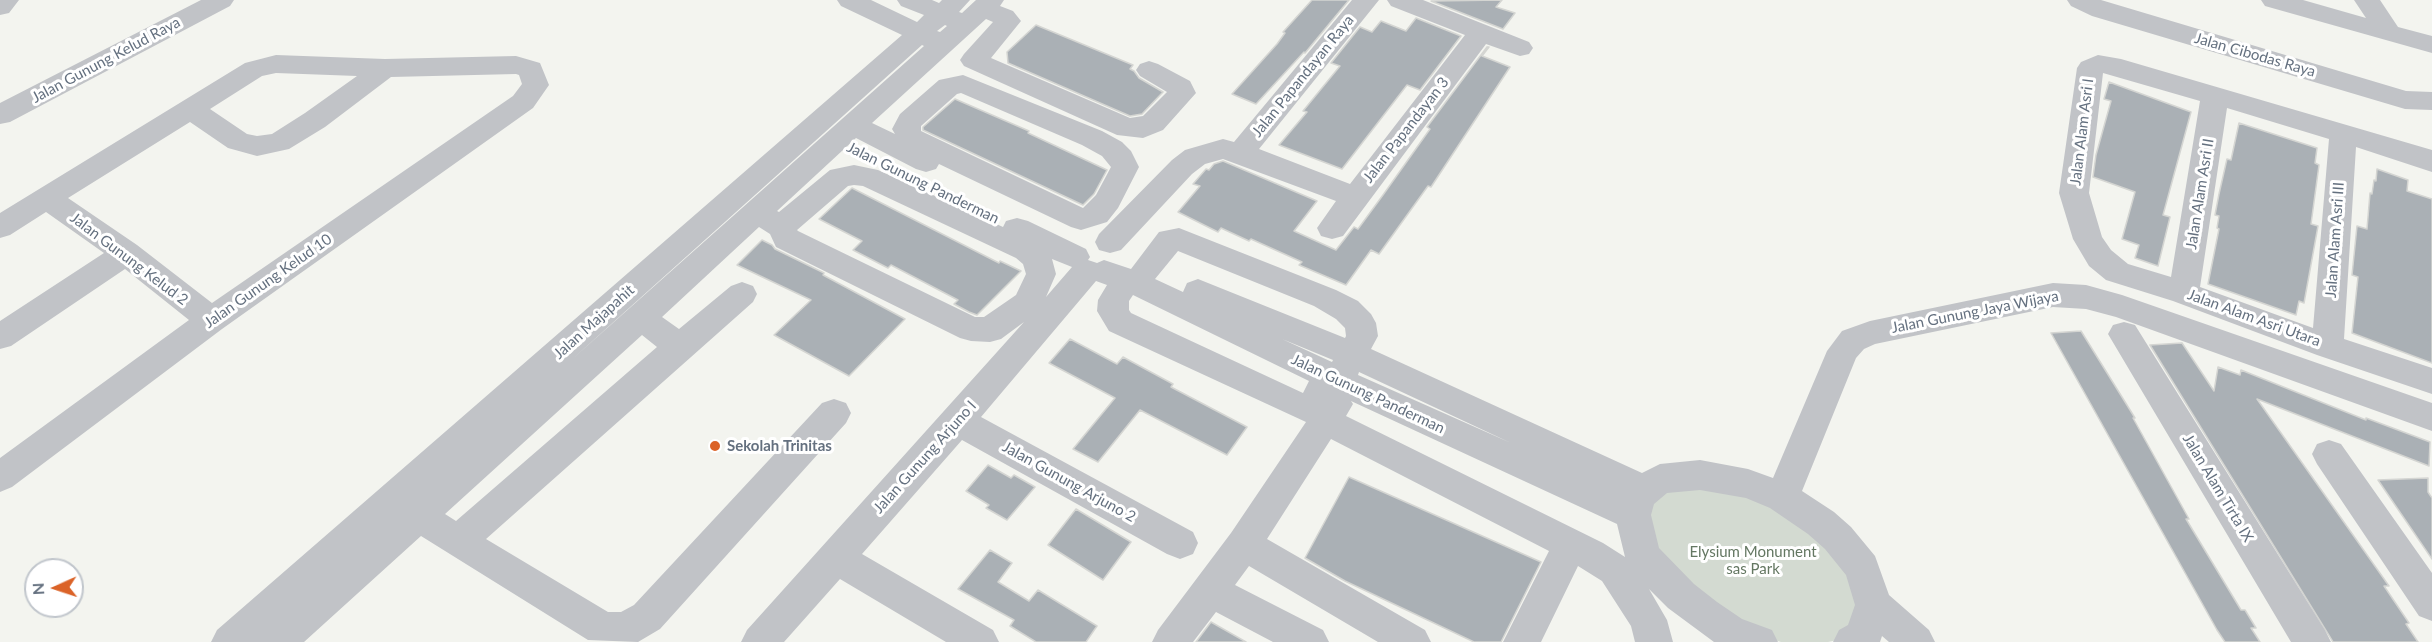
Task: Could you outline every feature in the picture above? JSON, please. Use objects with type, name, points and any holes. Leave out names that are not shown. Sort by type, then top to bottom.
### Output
[{"type":"street","points":[[0,7],[6,0]]},
{"type":"street","points":[[850,0],[957,18],[1004,17],[1008,21],[1004,30],[973,60]]},
{"type":"street","points":[[910,0],[957,18],[973,60],[1127,128],[1143,128],[1153,123],[1182,93],[1180,87],[1149,70]]},
{"type":"street","name":"Jalan Papandayan Raya","points":[[1240,153],[1366,0]]},
{"type":"street","points":[[1400,0],[1520,48]]},
{"type":"street","name":"Jalan Cibodas Raya","points":[[2080,0],[2101,10],[2405,100],[2432,101]]},
{"type":"street","points":[[2367,0],[2390,34]]},
{"type":"street","name":"Jalan Gunung Kelud Raya","points":[[0,115],[217,2]]},
{"type":"street","points":[[2285,2],[2432,45]]},
{"type":"street","name":"Jalan Majapahit","points":[[230,642],[340,566],[418,516],[639,319],[769,220],[845,132],[957,18]]},
{"type":"street","name":"Jalan Majapahit","points":[[277,642],[340,566],[957,18]]},
{"type":"street","name":"Jalan Papandayan 3","points":[[1332,228],[1481,32]]},
{"type":"street","points":[[0,226],[254,69],[276,64],[385,68]]},
{"type":"street","name":"Jalan Alam Asri I","points":[[2088,239],[2074,193],[2090,68],[2098,64],[2112,65],[2215,95]]},
{"type":"street","name":"Jalan Gunung Kelud 10","points":[[0,477],[211,321],[523,102],[536,85],[531,69],[516,65],[385,68]]},
{"type":"street","points":[[190,109],[238,141],[256,146],[279,142],[315,120],[385,68]]},
{"type":"street","points":[[963,84],[1092,138],[1112,149],[1121,158],[1125,167],[1108,201],[1097,214],[1081,219],[925,153],[910,137],[906,129],[910,121],[949,86],[963,84]]},
{"type":"street","points":[[2215,95],[2432,162]]},
{"type":"street","name":"Jalan Alam Asri II","points":[[2184,292],[2215,95]]},
{"type":"street","name":"Jalan Gunung Panderman","points":[[845,132],[925,153],[1107,262]]},
{"type":"street","name":"Jalan Gunung Panderman","points":[[845,132],[1107,262],[1342,374],[1638,503]]},
{"type":"street","name":"Jalan Alam Asri III","points":[[2328,346],[2343,134]]},
{"type":"street","points":[[1342,374],[1306,410],[1120,322],[1113,311],[1114,300],[1107,262],[1182,167],[1195,157],[1223,149],[1240,153],[1354,197]]},
{"type":"street","points":[[854,175],[868,177],[1028,250],[1037,259],[1041,274],[1028,303],[990,330],[971,330],[787,239],[769,220],[840,177],[854,175]]},
{"type":"street","name":"Jalan Gunung Kelud 2","points":[[47,198],[126,253],[211,321]]},
{"type":"street","points":[[1107,262],[1179,239],[1325,298],[1347,310],[1360,322],[1362,336],[1342,374],[1324,420],[1244,544],[1171,642]]},
{"type":"street","name":"Jalan Alam Asri Utara","points":[[2088,239],[2100,258],[2117,272],[2184,292],[2328,346],[2432,381]]},
{"type":"street","points":[[0,337],[126,253]]},
{"type":"street","name":"Jalan Gunung Arjuno I","points":[[760,642],[958,421],[1107,262]]},
{"type":"street","points":[[458,541],[742,294]]},
{"type":"street","name":"Jalan Gunung Jaya Wijaya","points":[[1782,497],[1844,351],[1853,340],[1870,333],[2053,294],[2086,297],[2122,307],[2432,417]]},
{"type":"street","points":[[639,319],[659,330],[679,347]]},
{"type":"street","name":"Jalan Alam Tirta IX","points":[[2124,334],[2312,642]]},
{"type":"street","points":[[418,516],[601,628],[616,631],[629,628],[647,617],[834,413]]},
{"type":"street","points":[[1324,420],[1590,554],[1615,570],[1648,620],[1654,642]]},
{"type":"street","name":"Jalan Gunung Arjuno 2","points":[[958,421],[1180,543]]},
{"type":"street","points":[[2329,454],[2432,604]]},
{"type":"street","points":[[1739,639],[1681,596],[1650,566],[1642,554],[1636,534],[1638,503],[1660,479],[1700,475],[1748,484],[1782,497],[1839,538],[1862,567],[1865,632],[1916,642]]},
{"type":"street","points":[[1244,544],[1412,642]]},
{"type":"street","points":[[1522,642],[1570,545]]},
{"type":"street","points":[[835,557],[980,642]]},
{"type":"street","points":[[1210,590],[1310,642]]},
{"type":"green space","name":"Elysium Monument sas Park","points":[[1664,483],[1782,499],[1858,567],[1862,635],[1828,642],[1781,642],[1730,626],[1656,566],[1640,499]]},
{"type":"building","points":[[1312,0],[1349,0],[1305,53],[1256,104],[1232,94],[1277,44],[1285,33],[1283,32]]},
{"type":"building","points":[[1502,0],[1496,7],[1515,13],[1503,29],[1431,1]]},
{"type":"building","points":[[1416,18],[1461,36],[1420,90],[1407,85],[1342,169],[1279,145],[1307,112],[1303,111],[1340,66],[1331,63],[1360,27],[1372,32],[1381,21],[1406,31]]},
{"type":"building","points":[[1036,25],[1133,65],[1130,69],[1139,78],[1163,92],[1142,114],[1130,116],[1008,63],[1007,52]]},
{"type":"building","points":[[1487,47],[1489,47],[1482,56],[1510,67],[1431,187],[1428,186],[1379,254],[1371,250],[1346,285],[1299,265],[1302,262],[1251,239],[1249,241],[1221,228],[1218,232],[1178,212],[1200,186],[1193,184],[1206,169],[1209,170],[1214,164],[1223,161],[1317,201],[1294,231],[1336,250],[1354,227],[1358,229],[1430,129],[1427,127]]},
{"type":"building","points":[[2109,82],[2191,112],[2163,215],[2170,217],[2158,266],[2135,258],[2139,245],[2122,239],[2135,192],[2093,177],[2096,155],[2111,101],[2104,99]]},
{"type":"building","points":[[955,99],[1029,131],[1028,133],[1107,170],[1094,194],[1083,205],[923,130],[923,127]]},
{"type":"building","points":[[2239,123],[2317,148],[2315,163],[2319,165],[2311,224],[2318,226],[2304,303],[2299,301],[2296,315],[2208,284],[2219,229],[2217,228],[2219,216],[2215,215],[2219,194],[2227,159],[2231,160]]},
{"type":"building","points":[[2377,169],[2408,180],[2407,191],[2432,199],[2432,363],[2352,333],[2358,277],[2352,275],[2357,226],[2367,229],[2370,193],[2372,194],[2374,180],[2376,181]]},
{"type":"building","points":[[852,188],[999,263],[1000,261],[1021,271],[977,315],[969,312],[954,304],[958,300],[891,265],[888,268],[853,250],[862,241],[819,219]]},
{"type":"building","points":[[762,240],[905,319],[849,376],[774,335],[811,300],[737,265]]},
{"type":"building","points":[[2081,331],[2135,418],[2133,418],[2189,519],[2186,519],[2241,610],[2245,610],[2256,628],[2251,628],[2260,642],[2225,642],[2217,630],[2051,333]]},
{"type":"building","points":[[1070,339],[1117,364],[1123,357],[1173,384],[1171,387],[1247,427],[1227,455],[1140,410],[1098,462],[1073,449],[1115,398],[1049,363]]},
{"type":"building","points":[[2182,343],[2214,391],[2218,367],[2240,375],[2241,370],[2366,420],[2366,418],[2430,442],[2429,466],[2257,399],[2389,586],[2384,586],[2409,623],[2406,624],[2418,642],[2333,642],[2150,345]]},
{"type":"building","points":[[988,465],[1011,478],[1014,475],[1035,487],[1007,520],[986,508],[989,505],[966,491]]},
{"type":"building","points":[[1349,477],[1541,562],[1501,642],[1474,642],[1345,581],[1305,558]]},
{"type":"building","points":[[2428,478],[2428,492],[2432,498],[2432,559],[2378,480]]},
{"type":"building","points":[[1076,509],[1131,542],[1103,580],[1048,545]]},
{"type":"building","points":[[990,550],[1012,563],[998,582],[1029,601],[1038,590],[1097,626],[1086,642],[1036,642],[1010,626],[1014,620],[958,589]]},
{"type":"building","points":[[1211,622],[1246,642],[1196,642]]},
{"type":"place","name":"Sekolah Trinitas","points":[[715,446]]}]
